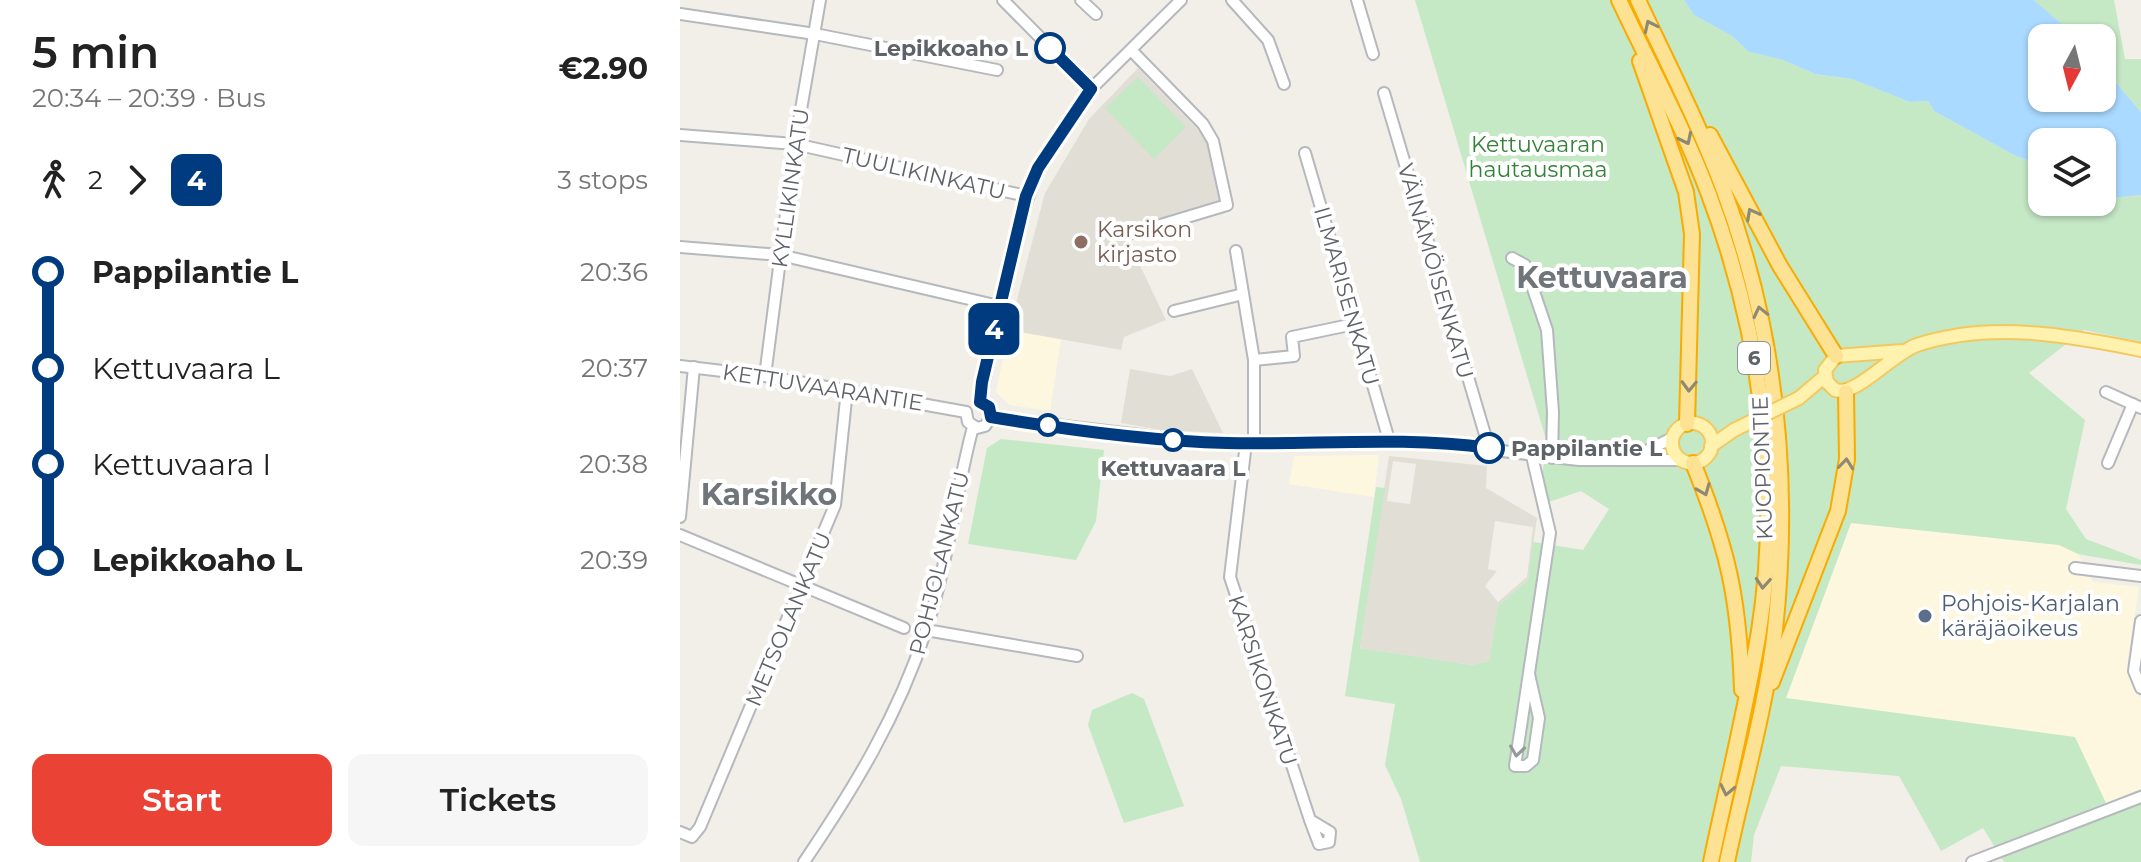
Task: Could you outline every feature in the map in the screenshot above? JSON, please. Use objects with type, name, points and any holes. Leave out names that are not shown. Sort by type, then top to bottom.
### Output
[{"type":"highway","name":"KUOPIONTIE","points":[[1619,0],[1709,193],[1752,345],[1766,460],[1764,576],[1750,720],[1727,862]]},
{"type":"highway","name":"KUOPIONTIE","points":[[1638,0],[1711,157],[1734,218],[1757,299],[1773,379],[1781,459],[1775,633],[1711,862]]},
{"type":"highway","points":[[1628,19],[1686,192],[1692,234],[1687,424]]},
{"type":"highway","points":[[1662,51],[1780,266],[1842,356]]},
{"type":"highway","points":[[1750,720],[1838,511],[1847,459],[1840,391]]},
{"type":"highway","points":[[1687,461],[1730,563],[1740,618],[1750,720]]},
{"type":"main road","points":[[1711,446],[1707,431],[1698,424],[1687,424],[1678,429],[1672,438],[1673,451],[1687,461],[1705,458],[1711,446],[1734,430],[1801,397],[1825,376],[1827,364],[1842,356],[1902,351],[1977,332],[2040,333],[2141,350]]},
{"type":"main road","points":[[1801,397],[1840,391],[1860,382],[1902,351]]},
{"type":"main road","points":[[1842,356],[1860,366],[1860,382]]},
{"type":"main road","points":[[1825,376],[1840,391]]},
{"type":"main road","points":[[1707,431],[1734,430]]},
{"type":"street","name":"KYLLIKINKATU","points":[[765,376],[795,144],[820,0]]},
{"type":"street","points":[[1003,0],[1091,89]]},
{"type":"street","points":[[1081,0],[1096,14]]},
{"type":"street","points":[[980,402],[1026,196],[1038,168],[1091,89],[1181,0]]},
{"type":"street","points":[[1232,0],[1268,40],[1284,84]]},
{"type":"street","points":[[1357,0],[1373,54]]},
{"type":"street","points":[[680,14],[815,34],[997,70]]},
{"type":"street","points":[[1132,51],[1203,124],[1213,141],[1227,205],[1134,233]]},
{"type":"street","name":"VÄINÄMÖISENKATU","points":[[1384,93],[1489,448]]},
{"type":"street","name":"TUULIKINKATU","points":[[680,135],[795,144],[1026,196]]},
{"type":"street","name":"ILMARISENKATU","points":[[1305,153],[1389,440]]},
{"type":"street","points":[[680,247],[780,255],[999,306]]},
{"type":"street","name":"KARSIKONKATU","points":[[1236,251],[1254,360],[1250,439],[1230,577],[1310,820]]},
{"type":"street","points":[[1512,258],[1525,265],[1547,330],[1553,412],[1552,458]]},
{"type":"street","points":[[1174,311],[1243,294]]},
{"type":"street","points":[[1254,360],[1294,356],[1292,337],[1354,324]]},
{"type":"street","name":"KETTUVAARANTIE","points":[[680,366],[765,376],[966,412]]},
{"type":"street","points":[[680,517],[694,367]]},
{"type":"street","name":"METSOLANKATU","points":[[680,832],[692,837],[700,827],[837,495],[847,390]]},
{"type":"street","points":[[2106,392],[2137,406],[2108,463]]},
{"type":"street","points":[[980,402],[989,407],[991,417],[985,426],[973,427],[966,419],[966,412],[971,404],[980,402]]},
{"type":"street","points":[[991,417],[1165,440],[1389,440],[1489,448],[1589,461],[1687,461]]},
{"type":"street","name":"POHJOLANKATU","points":[[804,862],[873,757],[926,630],[973,427]]},
{"type":"street","points":[[1628,460],[1672,438]]},
{"type":"street","points":[[1529,674],[1539,718],[1533,760],[1526,766],[1515,766],[1550,533],[1532,456]]},
{"type":"street","points":[[680,535],[904,628]]},
{"type":"street","points":[[2075,568],[2141,576]]},
{"type":"street","points":[[2141,621],[2134,671],[2141,688]]},
{"type":"street","points":[[926,630],[1077,656]]},
{"type":"street","points":[[1972,862],[2141,797]]},
{"type":"shaded area","points":[[1138,68],[1206,138],[1221,202],[1123,230],[1166,320],[1124,337],[1121,350],[1009,330],[1045,193],[1089,119]]},
{"type":"shaded area","points":[[1009,330],[1061,339],[1050,411],[1010,405],[996,392]]},
{"type":"shaded area","points":[[1130,369],[1170,376],[1192,369],[1223,433],[1161,430],[1121,423]]},
{"type":"shaded area","points":[[1379,455],[1374,497],[1289,484],[1294,456]]},
{"type":"shaded area","points":[[1389,456],[1487,466],[1486,488],[1537,518],[1528,580],[1498,606],[1489,661],[1472,665],[1360,648]],"holes":[[[1393,461],[1416,464],[1410,504],[1387,501]],[[1495,521],[1533,527],[1527,577],[1498,602],[1485,586],[1497,571],[1488,569]]]},
{"type":"shaded area","points":[[1851,523],[2060,545],[2078,554],[2093,582],[2139,587],[2127,666],[2141,699],[2141,789],[2106,803],[1786,698]]},
{"type":"green space","name":"Kettuvaaran hautausmaa","points":[[1415,0],[1684,0],[1694,15],[1732,36],[1749,52],[1783,60],[1815,74],[1852,79],[1910,102],[1928,101],[1934,111],[2028,160],[2028,216],[2116,216],[2116,198],[2141,195],[2141,342],[2084,330],[2029,373],[2085,420],[2066,509],[2086,539],[2141,560],[2141,565],[2078,554],[2059,545],[1851,523],[1786,698],[2075,737],[2106,803],[2141,789],[2141,862],[2004,862],[1983,828],[1941,851],[1899,776],[1781,766],[1754,835],[1751,862],[1420,862],[1401,799],[1385,765],[1395,704],[1345,696],[1376,487],[1385,488],[1360,648],[1472,665],[1489,661],[1498,606],[1528,580],[1533,542],[1583,550],[1609,509],[1581,491],[1543,504],[1542,473],[1548,446]]},
{"type":"green space","points":[[2034,0],[2114,0],[2125,59],[2141,59],[2141,112],[2116,83],[2116,24],[2062,24]]},
{"type":"green space","points":[[1138,77],[1186,127],[1154,159],[1105,108]]},
{"type":"green space","points":[[1001,439],[1104,450],[1096,521],[1076,560],[968,544],[987,448]]},
{"type":"green space","points":[[1132,693],[1144,699],[1184,806],[1124,823],[1088,725],[1092,710]]},
{"type":"water","points":[[1684,0],[2034,0],[2062,24],[2028,24],[2028,112],[2116,112],[2116,83],[2141,112],[2141,195],[2116,198],[2116,128],[2028,128],[2028,160],[1934,111],[1928,101],[1910,102],[1852,79],[1815,74],[1783,60],[1749,52],[1732,36],[1694,15]]},
{"type":"bus line","name":"4","points":[[1050,48],[1091,89],[1038,168],[1026,196],[982,382],[980,402],[989,407],[991,417],[1165,440],[1246,443],[1365,439],[1430,441],[1489,448]]},
{"type":"place","name":"Lepikkoaho L","points":[[1050,48]]},
{"type":"place","name":"Karsikon kirjasto","points":[[1081,242]]},
{"type":"place","name":"Kettuvaara L","points":[[1173,440]]},
{"type":"place","name":"Pappilantie L","points":[[1489,448]]},
{"type":"place","name":"Pohjois-Karjalan käräjäoikeus","points":[[1925,616]]},
{"type":"district","name":"Kettuvaara","points":[[1602,278]]},
{"type":"district","name":"Karsikko","points":[[769,495]]}]
